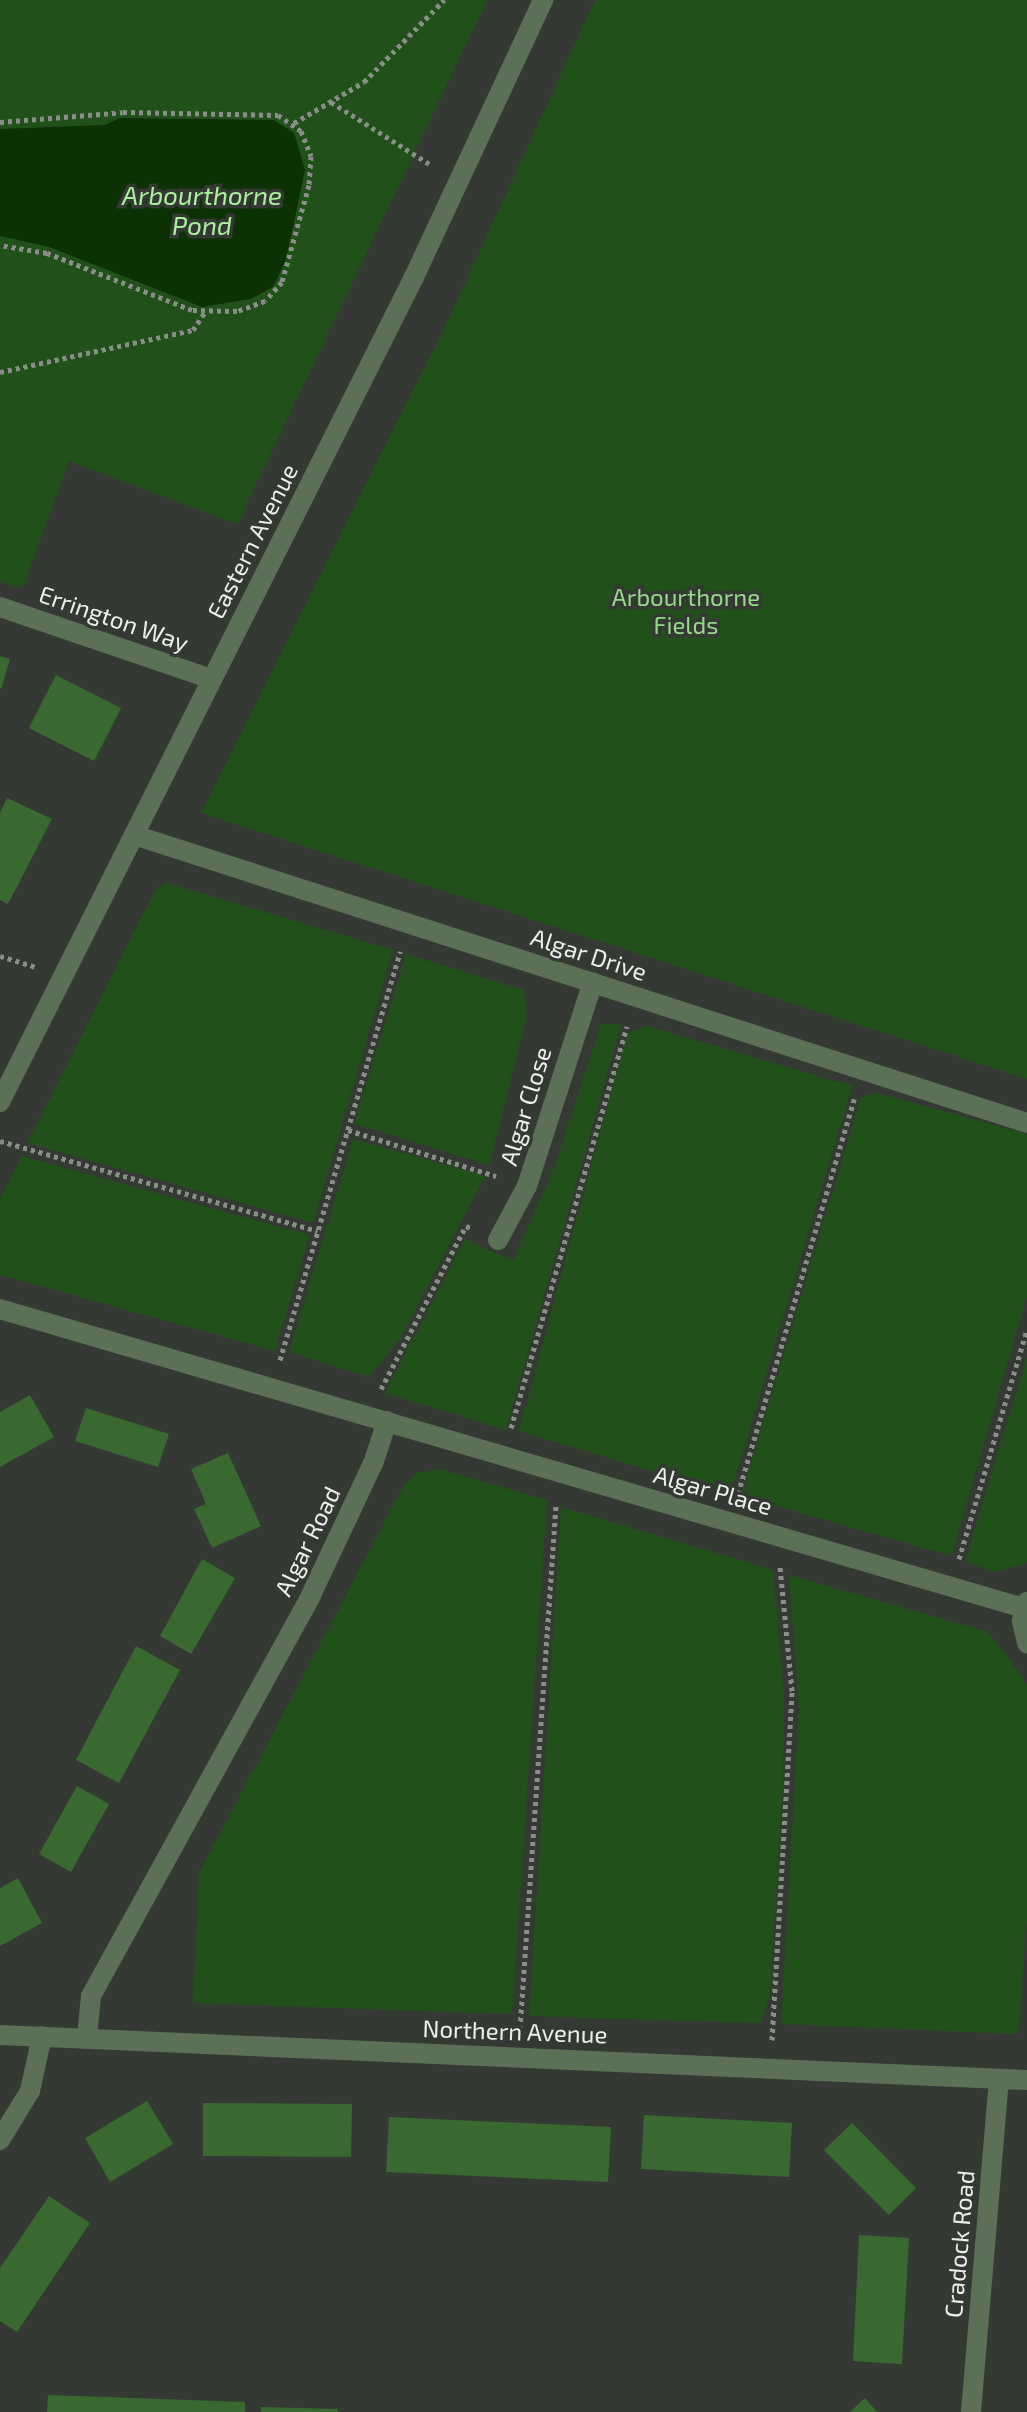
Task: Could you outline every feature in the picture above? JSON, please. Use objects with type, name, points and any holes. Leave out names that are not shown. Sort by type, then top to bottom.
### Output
[{"type":"street","name":"Eastern Avenue","points":[[0,1102],[407,291],[457,178],[543,0]]},
{"type":"street","name":"Errington Way","points":[[0,607],[211,679]]},
{"type":"street","name":"Algar Drive","points":[[134,835],[1027,1123]]},
{"type":"street","name":"Algar Close","points":[[498,1240],[527,1186],[593,982]]},
{"type":"street","points":[[0,1309],[377,1418]]},
{"type":"street","name":"Algar Place","points":[[377,1418],[951,1587],[1026,1605],[1027,1643]]},
{"type":"street","name":"Algar Road","points":[[87,2038],[91,1996],[311,1595],[374,1461],[377,1418]]},
{"type":"street","name":"Northern Avenue","points":[[0,2035],[1027,2080]]},
{"type":"street","points":[[0,2140],[30,2091],[42,2036]]},
{"type":"street","name":"Cradock Road","points":[[971,2412],[999,2080]]},
{"type":"path","points":[[294,123],[374,73],[444,0]]},
{"type":"path","points":[[331,102],[365,128],[457,178]]},
{"type":"path","points":[[0,122],[136,112],[278,115],[294,123],[311,156],[309,185],[282,282],[275,294],[250,306],[206,311],[47,253],[0,245]]},
{"type":"path","points":[[0,372],[193,330],[206,311]]},
{"type":"path","points":[[272,1387],[408,924]]},
{"type":"path","points":[[503,1455],[635,996]]},
{"type":"path","points":[[729,1522],[864,1069]]},
{"type":"path","points":[[348,1130],[527,1186]]},
{"type":"path","points":[[0,1141],[318,1231]]},
{"type":"path","points":[[377,1418],[466,1226],[498,1240]]},
{"type":"path","points":[[951,1587],[1027,1329]]},
{"type":"path","points":[[518,2057],[558,1472]]},
{"type":"path","points":[[769,2069],[792,1705],[777,1536]]},
{"type":"green space","points":[[0,0],[487,0],[237,524],[69,461],[22,588],[0,582]]},
{"type":"green space","name":"Arbourthorne Fields","points":[[595,0],[1027,0],[1027,1079],[201,813],[444,329]]},
{"type":"green space","points":[[167,883],[393,950],[313,1223],[27,1143],[156,889]]},
{"type":"green space","points":[[406,954],[524,990],[526,1017],[489,1165],[354,1124]]},
{"type":"green space","points":[[601,1024],[621,1025],[506,1430],[385,1393],[465,1239],[513,1261],[554,1168]]},
{"type":"green space","points":[[647,1026],[852,1086],[730,1495],[519,1431],[627,1033]]},
{"type":"green space","points":[[874,1092],[1027,1134],[1027,1296],[951,1556],[741,1496],[861,1098]]},
{"type":"green space","points":[[353,1139],[485,1176],[400,1339],[368,1377],[289,1352]]},
{"type":"green space","points":[[22,1156],[309,1235],[275,1351],[0,1275],[0,1199]]},
{"type":"green space","points":[[1027,1357],[1027,1563],[995,1572],[965,1561]]},
{"type":"green space","points":[[439,1469],[547,1500],[512,2014],[193,2003],[199,1873],[404,1485],[417,1473]]},
{"type":"green space","points":[[561,1507],[773,1570],[784,1699],[783,1785],[770,1996],[760,2023],[529,2016]]},
{"type":"green space","points":[[789,1575],[988,1632],[1027,1684],[1027,1920],[1018,2034],[781,2024],[799,1709]]},
{"type":"water","name":"Arbourthorne Pond","points":[[120,118],[274,120],[294,133],[305,170],[286,260],[273,287],[251,299],[202,307],[49,247],[0,236],[0,129],[105,125]]},
{"type":"building","points":[[0,656],[10,659],[1,689],[0,688]]},
{"type":"building","points":[[56,675],[121,708],[94,761],[29,728]]},
{"type":"building","points":[[7,798],[52,819],[8,904],[0,900],[0,813]]},
{"type":"building","points":[[30,1395],[54,1437],[0,1467],[0,1412]]},
{"type":"building","points":[[86,1408],[169,1434],[158,1467],[75,1441]]},
{"type":"building","points":[[228,1453],[261,1526],[212,1548],[194,1509],[206,1504],[191,1469]]},
{"type":"building","points":[[202,1559],[235,1578],[191,1654],[160,1636]]},
{"type":"building","points":[[136,1646],[180,1670],[119,1783],[76,1760]]},
{"type":"building","points":[[77,1786],[109,1804],[71,1872],[39,1854]]},
{"type":"building","points":[[18,1878],[42,1923],[0,1946],[0,1888]]},
{"type":"building","points":[[147,2101],[173,2144],[110,2182],[85,2138]]},
{"type":"building","points":[[203,2103],[352,2104],[351,2157],[203,2156]]},
{"type":"building","points":[[644,2115],[792,2123],[789,2177],[641,2169]]},
{"type":"building","points":[[389,2117],[611,2127],[608,2182],[386,2172]]},
{"type":"building","points":[[852,2123],[916,2188],[889,2215],[824,2150]]},
{"type":"building","points":[[49,2196],[90,2223],[17,2332],[0,2321],[0,2268]]},
{"type":"building","points":[[859,2235],[909,2238],[902,2364],[853,2361]]},
{"type":"building","points":[[48,2395],[245,2402],[245,2412],[47,2412]]},
{"type":"building","points":[[865,2398],[877,2412],[850,2412]]},
{"type":"building","points":[[261,2407],[338,2409],[337,2412],[261,2412]]}]
